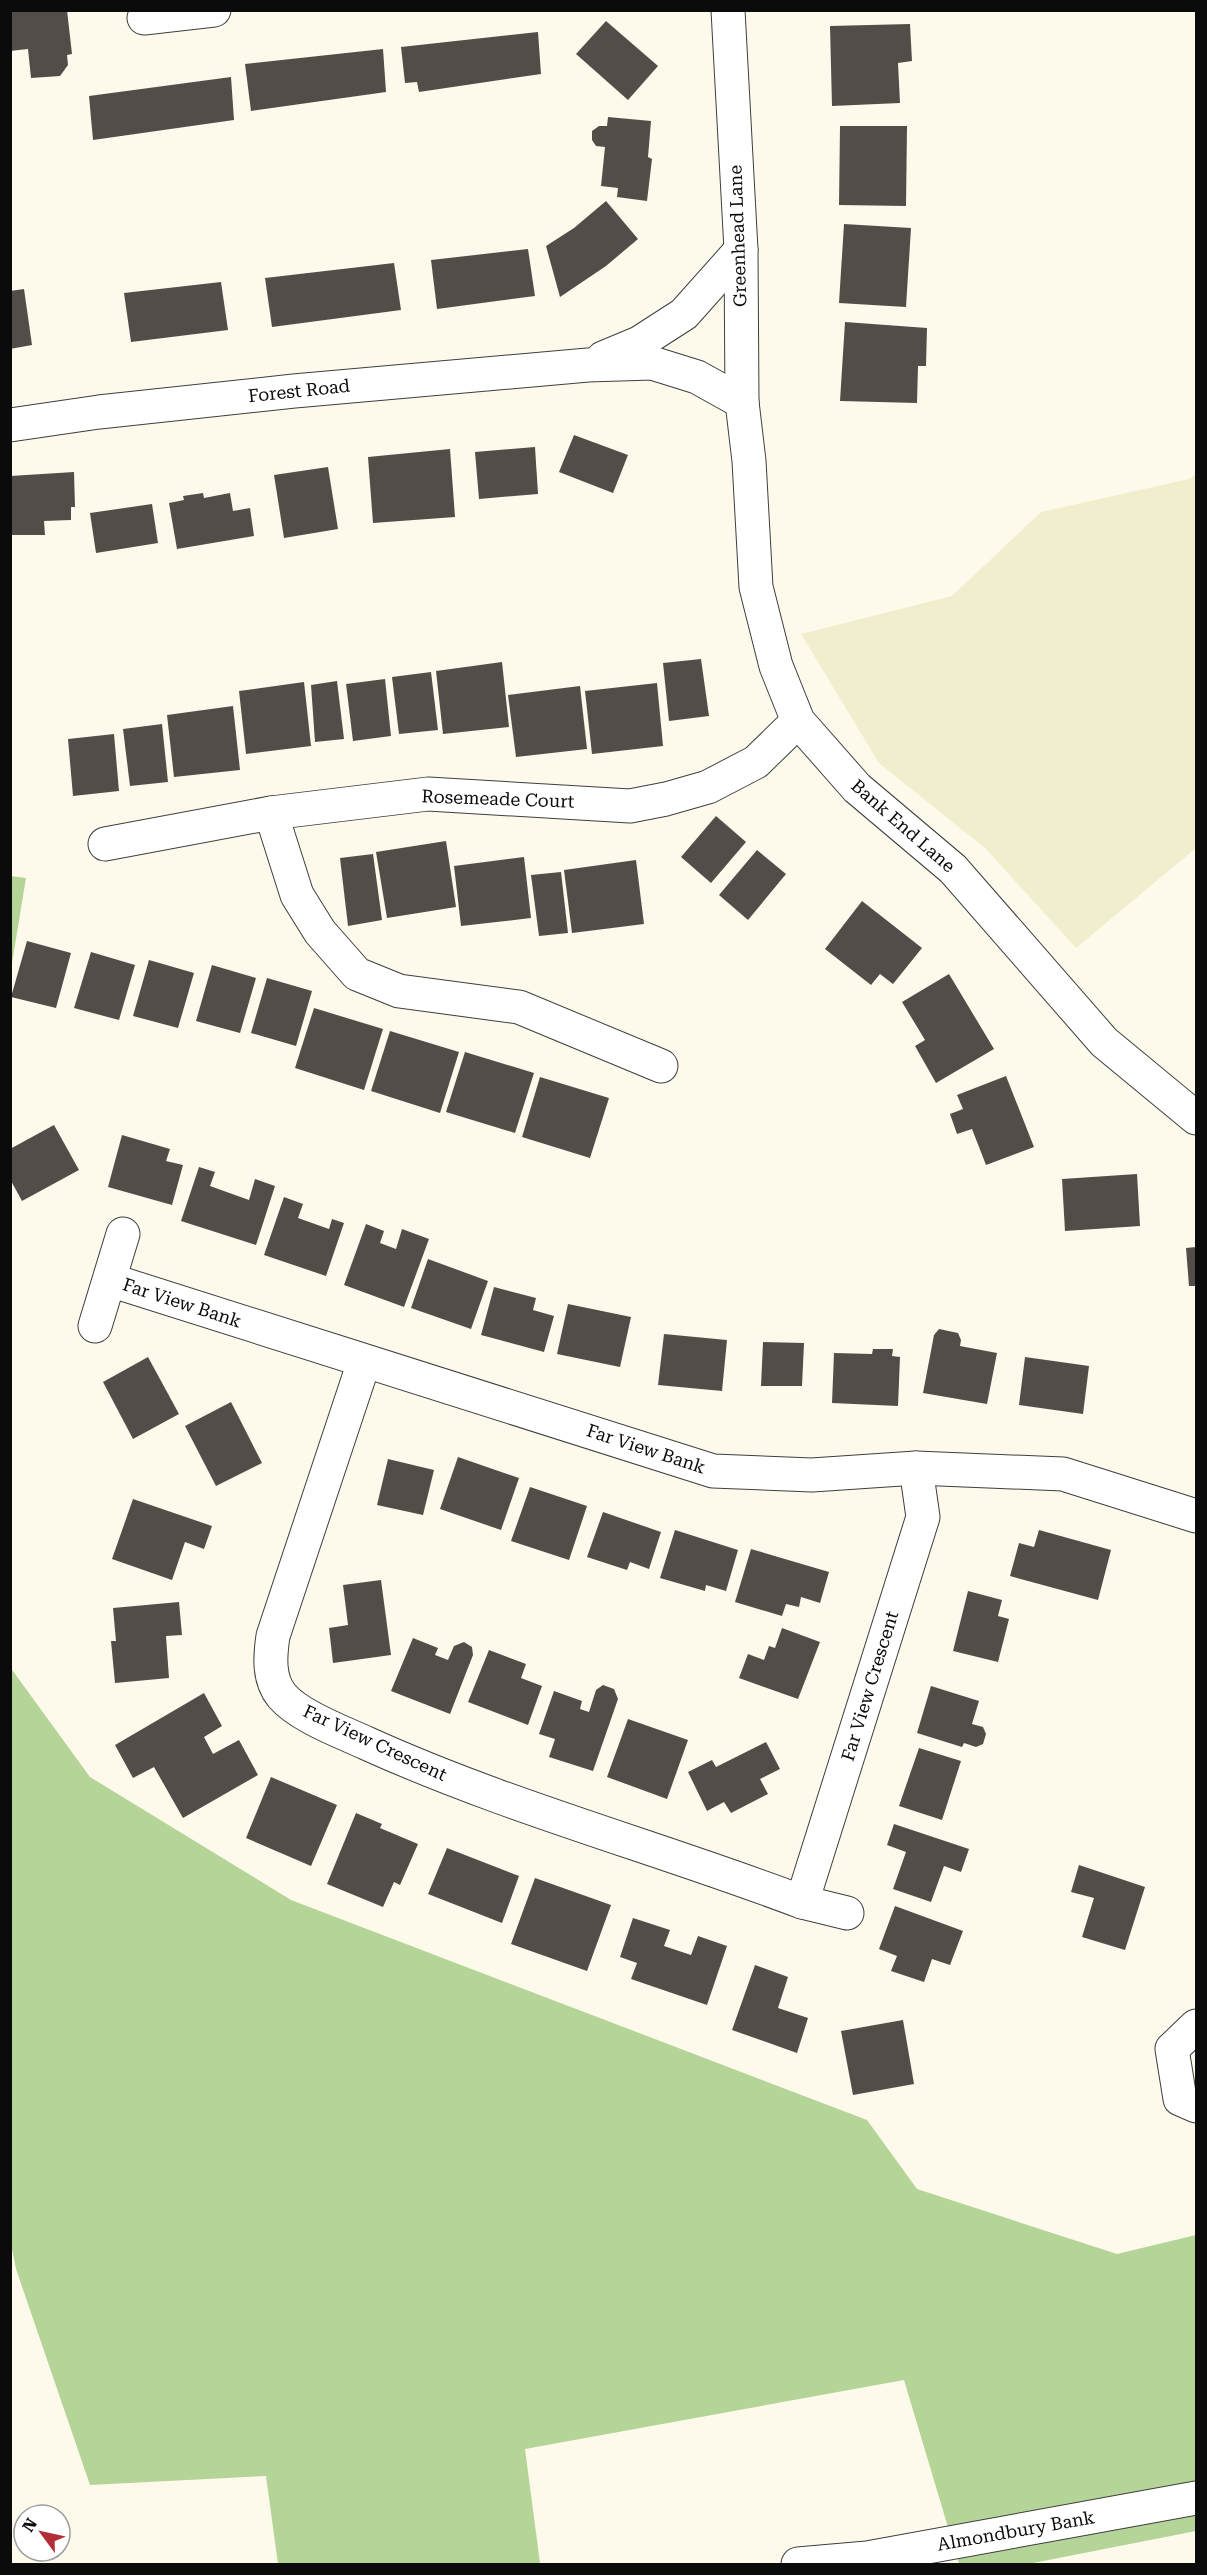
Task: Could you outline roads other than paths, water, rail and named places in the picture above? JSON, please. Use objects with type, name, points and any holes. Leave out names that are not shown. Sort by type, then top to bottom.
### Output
[{"type":"street","points":[[144,18],[214,10]]},
{"type":"street","name":"Greenhead Lane","points":[[728,10],[741,250],[742,402],[749,461]]},
{"type":"street","name":"Forest Road","points":[[588,365],[639,343],[684,314],[741,250]]},
{"type":"street","name":"Forest Road","points":[[10,425],[99,412],[294,391],[588,365],[652,363],[697,376],[742,402]]},
{"type":"street","name":"Bank End Lane","points":[[749,461],[756,587],[776,666],[798,721],[857,788],[953,869],[1104,1042],[1197,1118]]},
{"type":"street","name":"Rosemeade Court","points":[[105,844],[271,813],[428,794],[630,806],[708,787],[756,762],[798,721]]},
{"type":"street","points":[[271,813],[297,895],[320,932],[357,974],[399,992],[519,1007],[661,1066]]},
{"type":"street","name":"Far View Bank","points":[[95,1326],[123,1234]]},
{"type":"street","name":"Far View Bank","points":[[110,1280],[364,1362],[714,1470],[812,1475],[916,1468],[1063,1474],[1197,1516]]},
{"type":"street","name":"Far View Crescent","points":[[364,1362],[273,1636],[269,1665],[282,1696],[309,1717],[424,1769],[559,1820],[728,1874],[802,1902],[847,1913]]},
{"type":"street","name":"Far View Crescent","points":[[802,1902],[923,1518],[916,1468]]},
{"type":"street","points":[[1197,2026],[1172,2049],[1180,2099],[1197,2106]]},
{"type":"street","name":"Almondbury Bank","points":[[798,2565],[867,2558],[1197,2498]]}]
